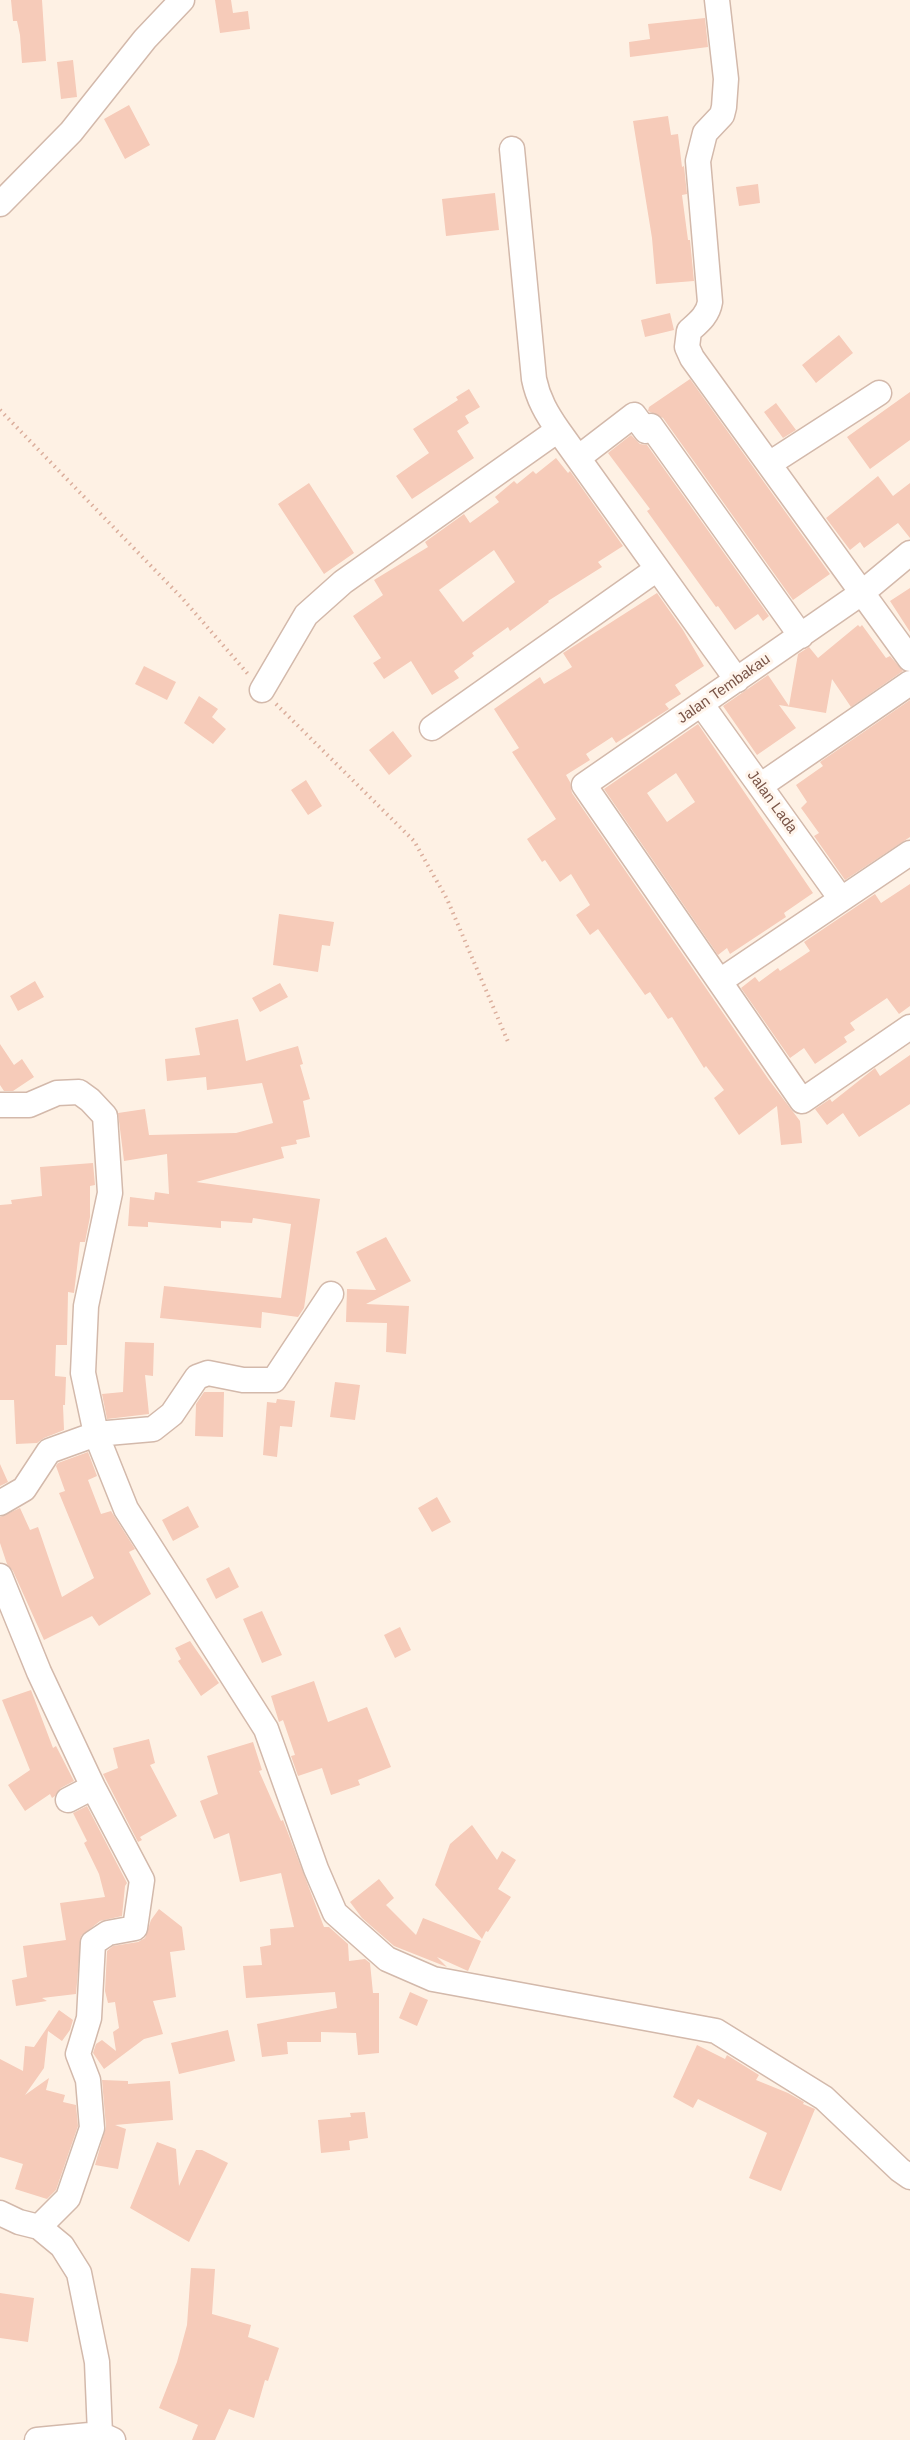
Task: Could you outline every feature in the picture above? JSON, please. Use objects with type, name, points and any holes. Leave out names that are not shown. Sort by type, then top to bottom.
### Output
[{"type":"street","points":[[0,204],[71,132],[145,39],[182,0]]},
{"type":"street","points":[[717,0],[726,79],[724,107],[722,115],[705,133],[698,161],[710,302],[704,317],[689,331],[687,347],[692,358],[910,659]]},
{"type":"street","points":[[512,149],[534,379],[543,408],[737,680]]},
{"type":"street","points":[[769,464],[879,393]]},
{"type":"street","points":[[578,458],[634,416],[646,431],[651,426],[801,636]]},
{"type":"street","points":[[262,690],[306,615],[321,600],[343,582],[558,430]]},
{"type":"street","name":"Jalan Tembakau","points":[[720,981],[584,785],[863,592],[910,553]]},
{"type":"street","points":[[432,728],[657,569]]},
{"type":"street","points":[[760,786],[910,683]]},
{"type":"street","name":"Jalan Lada","points":[[702,705],[842,899]]},
{"type":"street","points":[[910,853],[720,981],[802,1101],[910,1027]]},
{"type":"street","points":[[0,1105],[29,1105],[57,1093],[80,1092],[105,1116],[110,1193],[86,1306],[83,1374],[96,1434],[126,1509],[266,1729],[316,1869],[335,1913],[387,1959],[433,1979],[716,2031],[824,2098],[910,2177]]},
{"type":"street","points":[[0,1503],[24,1489],[49,1451],[96,1434],[153,1429],[172,1414],[197,1377],[208,1373],[243,1380],[274,1380],[331,1294]]},
{"type":"street","points":[[0,1576],[39,1672],[93,1786],[142,1880],[135,1928],[108,1933],[93,1943],[89,2018],[78,2054],[88,2080],[92,2128],[68,2198],[39,2227]]},
{"type":"street","points":[[68,1800],[93,1786]]},
{"type":"street","points":[[0,2212],[19,2222],[39,2227],[62,2246],[79,2273],[97,2362],[104,2438],[37,2440]]},
{"type":"path","points":[[0,410],[182,598],[262,690],[414,841],[447,899],[509,1044]]},
{"type":"building","points":[[11,0],[42,0],[46,61],[22,63],[20,35],[17,21],[13,21]]},
{"type":"building","points":[[215,0],[231,0],[233,13],[248,11],[250,29],[220,33]]},
{"type":"building","points":[[705,18],[708,47],[630,57],[629,42],[650,39],[648,24]]},
{"type":"building","points":[[73,60],[77,97],[61,99],[57,62]]},
{"type":"building","points":[[129,105],[150,145],[125,159],[104,119]]},
{"type":"building","points":[[668,116],[671,135],[678,134],[682,167],[684,166],[687,194],[682,195],[694,281],[656,284],[652,238],[633,121]]},
{"type":"building","points":[[758,184],[760,203],[739,206],[736,187]]},
{"type":"building","points":[[495,193],[499,230],[446,236],[442,199]]},
{"type":"building","points":[[670,313],[674,330],[645,337],[641,320]]},
{"type":"building","points":[[839,335],[853,353],[816,383],[802,365]]},
{"type":"building","points":[[690,379],[830,574],[793,600],[663,418],[648,411],[649,407]]},
{"type":"building","points":[[469,389],[480,407],[465,416],[469,423],[457,431],[474,458],[412,499],[396,476],[429,453],[413,429],[458,400],[456,397]]},
{"type":"building","points":[[910,392],[910,440],[870,469],[847,437]]},
{"type":"building","points":[[776,403],[796,430],[783,438],[764,412]]},
{"type":"building","points":[[631,435],[640,444],[647,445],[769,616],[763,621],[758,614],[735,630],[647,511],[650,509],[608,453]]},
{"type":"building","points":[[556,458],[568,473],[570,471],[623,546],[598,562],[602,567],[548,601],[510,631],[508,627],[472,653],[474,656],[454,671],[459,678],[432,695],[411,661],[384,679],[373,663],[381,658],[353,616],[383,595],[374,580],[428,547],[425,542],[464,514],[470,523],[499,502],[495,497],[514,481],[517,484],[533,471],[536,474]],"holes":[[[494,550],[515,582],[463,622],[439,590]]]},
{"type":"building","points":[[878,476],[893,496],[910,483],[910,538],[898,523],[864,548],[860,542],[850,550],[826,518]]},
{"type":"building","points":[[309,483],[354,553],[324,574],[278,504]]},
{"type":"building","points":[[910,588],[910,632],[890,601]]},
{"type":"building","points":[[657,593],[683,630],[704,666],[675,685],[681,694],[665,704],[669,709],[616,743],[612,737],[586,754],[590,760],[566,775],[572,793],[769,1080],[800,1121],[802,1143],[781,1145],[777,1106],[739,1135],[714,1098],[724,1090],[706,1066],[704,1068],[672,1017],[668,1019],[650,992],[645,995],[598,929],[590,935],[576,915],[590,905],[571,874],[560,882],[545,860],[542,862],[527,839],[556,819],[512,752],[519,748],[494,709],[540,677],[544,684],[572,667],[563,653]]},
{"type":"building","points":[[858,625],[860,627],[862,625],[886,658],[890,656],[903,671],[851,707],[832,679],[826,713],[779,705],[796,728],[757,755],[723,706],[768,675],[789,706],[798,654],[809,647],[818,658]]},
{"type":"building","points":[[144,666],[176,682],[167,700],[135,684]]},
{"type":"building","points":[[199,696],[218,709],[212,717],[226,729],[213,744],[184,723]]},
{"type":"building","points":[[910,700],[910,837],[845,880],[814,836],[819,833],[801,808],[807,802],[796,785],[823,766],[820,762]]},
{"type":"building","points":[[698,724],[813,893],[784,913],[786,917],[730,954],[727,948],[718,955],[604,789]],"holes":[[[676,773],[695,802],[667,822],[647,793]]]},
{"type":"building","points":[[393,731],[412,756],[389,775],[369,750]]},
{"type":"building","points":[[306,780],[322,806],[308,815],[291,790]]},
{"type":"building","points":[[910,884],[910,1006],[899,1014],[887,998],[850,1023],[855,1030],[844,1037],[847,1042],[815,1064],[804,1048],[790,1058],[741,988],[755,977],[759,982],[778,968],[780,971],[810,951],[804,942],[875,894],[881,903]]},
{"type":"building","points":[[279,914],[334,922],[330,946],[322,945],[318,972],[273,965]]},
{"type":"building","points":[[35,981],[44,997],[18,1011],[10,996]]},
{"type":"building","points":[[280,983],[288,997],[260,1012],[252,998]]},
{"type":"building","points":[[238,1019],[246,1061],[298,1046],[303,1064],[300,1065],[310,1099],[303,1101],[310,1137],[296,1140],[297,1144],[281,1147],[284,1158],[196,1182],[320,1199],[304,1308],[298,1317],[262,1312],[261,1328],[160,1318],[164,1286],[281,1298],[291,1224],[253,1218],[252,1223],[221,1221],[221,1228],[148,1222],[148,1227],[128,1226],[130,1197],[154,1200],[155,1192],[169,1194],[167,1154],[124,1161],[118,1113],[145,1109],[149,1135],[236,1133],[273,1123],[262,1083],[207,1090],[206,1077],[167,1081],[165,1059],[200,1055],[195,1028]]},
{"type":"building","points":[[0,1044],[14,1065],[22,1059],[34,1077],[13,1091],[4,1091],[0,1085]]},
{"type":"building","points":[[910,1055],[910,1104],[859,1137],[843,1113],[827,1125],[815,1109],[830,1099],[832,1102],[875,1068],[880,1076]]},
{"type":"building","points":[[93,1163],[95,1185],[90,1186],[90,1217],[85,1242],[80,1242],[74,1293],[68,1292],[67,1345],[56,1345],[55,1376],[66,1377],[65,1405],[63,1405],[64,1430],[37,1443],[16,1444],[14,1400],[0,1400],[0,1205],[12,1204],[11,1200],[42,1196],[40,1167]]},
{"type":"building","points":[[386,1237],[411,1281],[366,1304],[409,1306],[406,1354],[386,1352],[387,1323],[346,1322],[347,1289],[376,1290],[356,1252]]},
{"type":"building","points":[[125,1342],[154,1343],[153,1376],[145,1375],[149,1414],[107,1419],[102,1394],[123,1392]]},
{"type":"building","points":[[335,1382],[360,1385],[355,1420],[330,1417]]},
{"type":"building","points":[[204,1392],[224,1392],[223,1437],[195,1436],[196,1404]]},
{"type":"building","points":[[277,1399],[295,1401],[292,1427],[280,1426],[277,1457],[263,1455],[267,1402],[276,1403]]},
{"type":"building","points":[[88,1452],[97,1476],[88,1480],[101,1514],[111,1511],[135,1549],[129,1552],[151,1594],[99,1626],[92,1616],[44,1640],[13,1571],[7,1564],[0,1543],[0,1517],[20,1508],[30,1530],[38,1527],[62,1597],[94,1578],[59,1493],[65,1491],[56,1466],[58,1463]]},
{"type":"building","points":[[0,1464],[8,1482],[0,1486]]},
{"type":"building","points":[[437,1497],[451,1522],[432,1532],[418,1508]]},
{"type":"building","points":[[188,1506],[199,1527],[173,1541],[162,1520]]},
{"type":"building","points":[[229,1567],[239,1587],[216,1599],[206,1579]]},
{"type":"building","points":[[262,1611],[282,1655],[262,1663],[243,1619]]},
{"type":"building","points":[[400,1627],[411,1650],[395,1658],[384,1635]]},
{"type":"building","points":[[190,1641],[219,1683],[201,1696],[178,1661],[181,1659],[175,1648]]},
{"type":"building","points":[[314,1681],[328,1722],[367,1707],[391,1767],[358,1780],[360,1785],[331,1795],[322,1768],[298,1776],[291,1756],[295,1755],[283,1720],[279,1722],[271,1696]]},
{"type":"building","points":[[31,1690],[53,1748],[56,1746],[74,1781],[61,1788],[52,1798],[50,1794],[25,1811],[8,1785],[30,1770],[2,1700]]},
{"type":"building","points":[[149,1739],[155,1763],[150,1765],[177,1816],[140,1837],[142,1840],[138,1842],[103,1774],[118,1768],[113,1748]]},
{"type":"building","points":[[253,1742],[262,1770],[259,1771],[281,1821],[283,1820],[324,1927],[329,1927],[348,1944],[349,1961],[365,1959],[370,1963],[373,1993],[379,1993],[379,2053],[358,2055],[356,2033],[321,2032],[321,2042],[287,2042],[288,2054],[262,2057],[257,2024],[337,2008],[335,1992],[246,1998],[243,1966],[262,1965],[260,1947],[271,1945],[270,1929],[294,1927],[281,1873],[240,1882],[229,1833],[214,1839],[200,1801],[218,1794],[207,1756]]},
{"type":"building","points":[[87,1806],[127,1883],[122,1916],[100,1921],[81,1936],[76,1994],[42,1998],[47,2001],[16,2006],[12,1980],[27,1977],[23,1946],[66,1940],[60,1903],[105,1897],[99,1874],[84,1843],[87,1841],[73,1813]]},
{"type":"building","points":[[472,1825],[497,1860],[502,1851],[516,1860],[498,1889],[511,1897],[482,1939],[435,1885],[450,1844]]},
{"type":"building","points":[[379,1879],[394,1898],[386,1905],[416,1935],[423,1918],[481,1941],[468,1971],[437,1957],[447,1967],[394,1946],[362,1918],[350,1902]]},
{"type":"building","points":[[159,1909],[182,1927],[185,1950],[170,1952],[176,1997],[153,2001],[163,2034],[144,2039],[104,2069],[93,2053],[96,2044],[102,2040],[116,2051],[113,2032],[119,2028],[115,2002],[108,2003],[105,1991],[107,1951],[113,1946],[138,1942],[145,1938],[151,1920]]},
{"type":"building","points":[[410,1992],[428,2000],[417,2026],[399,2018]]},
{"type":"building","points":[[59,2010],[73,2020],[70,2030],[62,2041],[48,2031],[44,2068],[25,2095],[49,2078],[46,2090],[65,2095],[63,2102],[76,2105],[78,2126],[56,2190],[47,2199],[15,2189],[23,2164],[0,2157],[0,2059],[23,2071],[25,2046],[34,2047]]},
{"type":"building","points":[[228,2030],[235,2061],[179,2074],[171,2043]]},
{"type":"building","points":[[697,2045],[725,2059],[727,2055],[759,2075],[756,2080],[788,2093],[804,2102],[803,2104],[815,2109],[781,2191],[749,2178],[767,2133],[698,2099],[693,2108],[673,2097]]},
{"type":"building","points":[[102,2080],[128,2081],[128,2084],[170,2081],[173,2120],[115,2125],[126,2129],[118,2169],[95,2165],[106,2127]]},
{"type":"building","points":[[365,2112],[368,2138],[349,2141],[350,2150],[321,2153],[318,2120],[351,2117],[350,2113]]},
{"type":"building","points":[[157,2142],[176,2149],[179,2186],[196,2150],[202,2150],[228,2163],[189,2242],[130,2208]]},
{"type":"building","points":[[191,2268],[215,2269],[212,2314],[251,2325],[248,2337],[279,2348],[268,2381],[265,2380],[254,2418],[229,2409],[215,2440],[192,2440],[198,2425],[159,2408],[177,2362],[187,2325]]},
{"type":"building","points":[[0,2293],[34,2298],[28,2342],[0,2338]]}]
